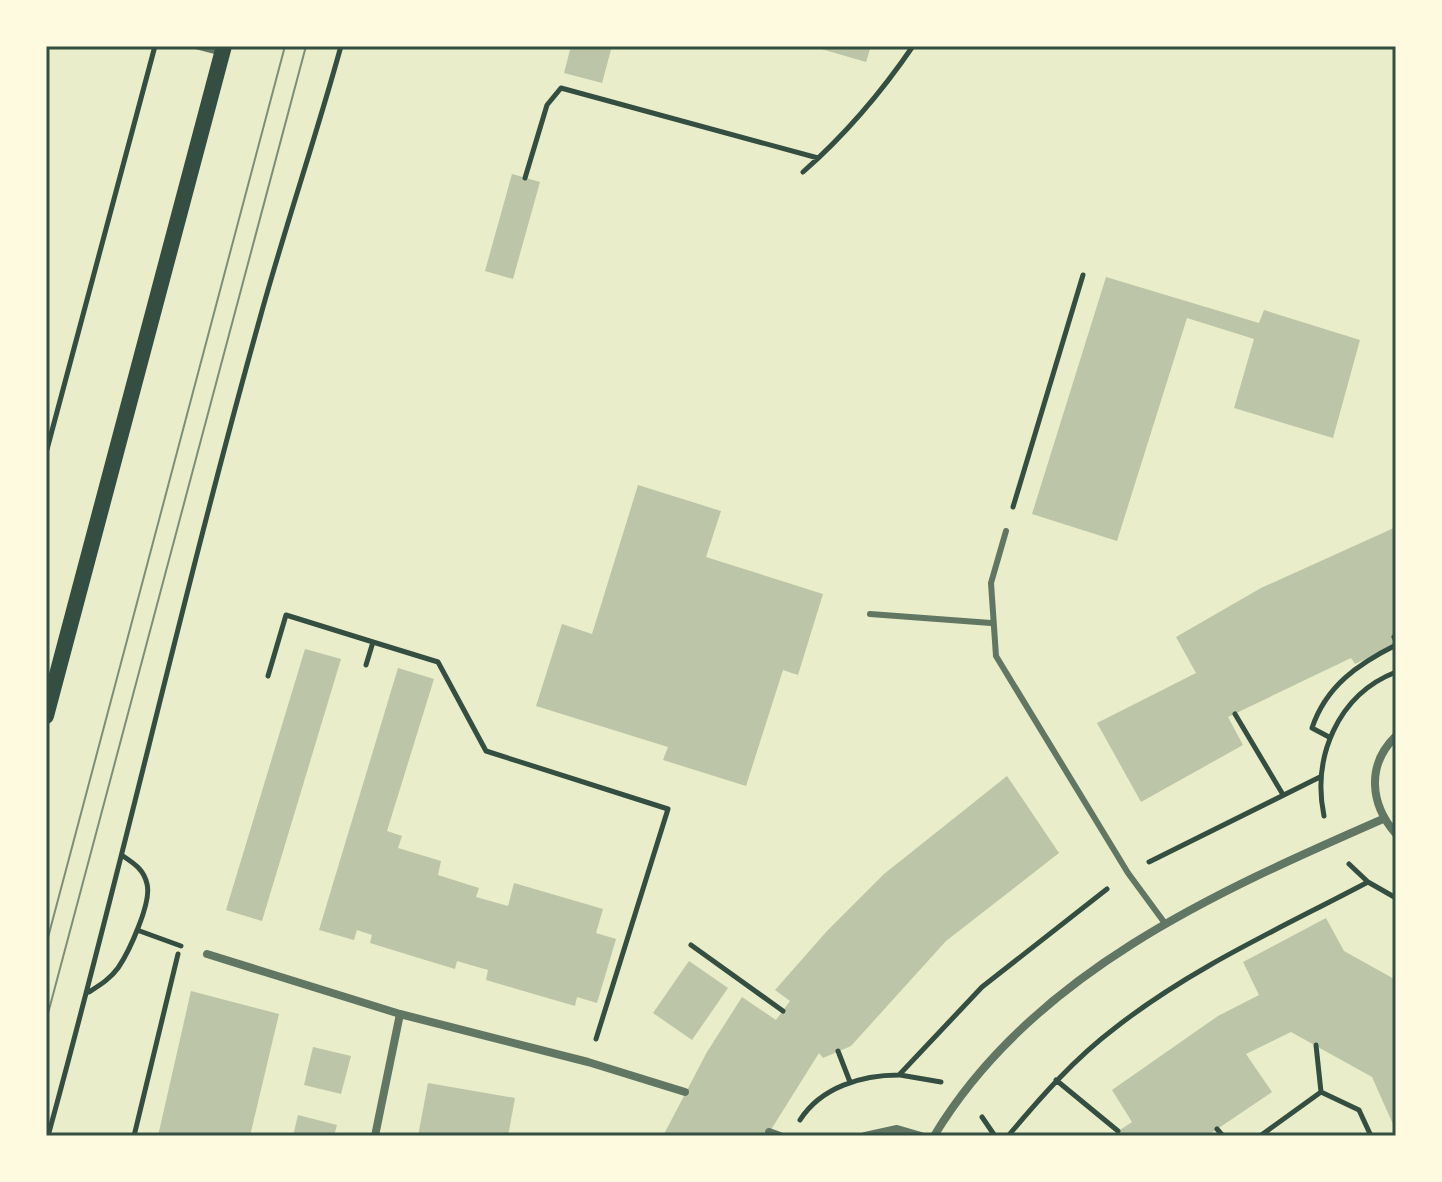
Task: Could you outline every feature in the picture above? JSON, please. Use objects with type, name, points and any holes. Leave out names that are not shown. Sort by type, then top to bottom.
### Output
[{"type":"main road","points":[[46,716],[224,50]]},
{"type":"street","points":[[1396,736],[1378,761],[1374,781],[1376,800],[1383,819],[1396,834]]},
{"type":"street","points":[[934,1136],[958,1095],[1005,1045],[1073,986],[1164,922],[1226,889],[1383,819]]},
{"type":"street","points":[[207,954],[400,1014],[588,1062],[685,1092]]},
{"type":"street","points":[[375,1136],[400,1014]]},
{"type":"street","points":[[865,1136],[897,1129],[921,1136]]},
{"type":"street","points":[[769,1132],[780,1136]]},
{"type":"lane","points":[[196,46],[224,50]]},
{"type":"lane","points":[[1006,531],[991,583],[991,623],[996,656],[1128,873],[1164,922]]},
{"type":"lane","points":[[870,614],[991,623]]},
{"type":"path","points":[[46,453],[155,46]]},
{"type":"path","points":[[48,1136],[123,856],[188,587],[260,316],[341,46]]},
{"type":"path","points":[[803,172],[839,141],[884,88],[913,46]]},
{"type":"path","points":[[525,178],[547,105],[561,88],[818,158]]},
{"type":"path","points":[[1006,531],[1083,275]]},
{"type":"path","points":[[268,676],[286,615],[438,662],[486,751],[668,809],[588,1062]]},
{"type":"path","points":[[1329,737],[1312,728],[1332,692],[1359,664],[1395,641]]},
{"type":"path","points":[[366,665],[373,642]]},
{"type":"path","points":[[798,1123],[806,1110],[837,1087],[875,1075],[899,1075],[982,987],[1128,873],[1282,793],[1320,777],[1329,737],[1353,702],[1369,687],[1396,672]]},
{"type":"path","points":[[1235,714],[1282,793]]},
{"type":"path","points":[[87,993],[107,981],[119,967],[137,930],[149,887],[141,869],[123,856]]},
{"type":"path","points":[[1008,1136],[1056,1080],[1116,1027],[1210,966],[1368,882]]},
{"type":"path","points":[[137,930],[207,954]]},
{"type":"path","points":[[691,945],[783,1011]]},
{"type":"path","points":[[134,1136],[180,946]]},
{"type":"path","points":[[1316,1045],[1321,1092]]},
{"type":"path","points":[[838,1051],[850,1082]]},
{"type":"path","points":[[1056,1080],[1118,1131]]},
{"type":"path","points":[[1260,1136],[1321,1092]]},
{"type":"path","points":[[1321,1092],[1359,1110],[1371,1136]]},
{"type":"path","points":[[1217,1129],[1223,1136]]},
{"type":"building","points":[[571,46],[612,46],[602,83],[564,73]]},
{"type":"building","points":[[811,46],[871,46],[866,62]]},
{"type":"building","points":[[512,174],[540,182],[513,279],[485,271]]},
{"type":"building","points":[[1106,277],[1259,323],[1264,310],[1360,340],[1333,438],[1234,408],[1254,339],[1187,318],[1117,541],[1032,514]]},
{"type":"building","points":[[638,485],[721,511],[706,557],[823,594],[798,675],[783,670],[746,786],[663,760],[668,747],[536,706],[562,624],[592,634]]},
{"type":"building","points":[[1396,527],[1396,644],[1355,664],[1351,658],[1228,717],[1243,745],[1141,802],[1097,723],[1196,673],[1176,637],[1261,588]]},
{"type":"building","points":[[305,649],[341,659],[262,921],[226,910]]},
{"type":"building","points":[[398,668],[434,679],[387,831],[402,836],[398,848],[441,861],[438,875],[479,888],[476,897],[508,906],[514,883],[603,909],[596,933],[616,939],[597,1003],[577,997],[575,1006],[486,980],[488,970],[457,961],[455,969],[422,959],[370,943],[372,935],[357,930],[354,940],[319,930]]},
{"type":"building","points":[[1007,776],[1059,853],[946,941],[851,1046],[823,1058],[819,1053],[767,1136],[663,1136],[707,1052],[742,997],[776,1020],[790,1001],[775,990],[827,931],[884,874]]},
{"type":"building","points":[[1326,918],[1344,951],[1396,980],[1396,1131],[1372,1077],[1291,1032],[1246,1054],[1272,1092],[1207,1136],[1111,1136],[1132,1122],[1112,1090],[1218,1016],[1259,995],[1243,962]]},
{"type":"building","points":[[689,961],[728,988],[692,1040],[653,1013]]},
{"type":"building","points":[[191,991],[279,1014],[250,1136],[158,1136]]},
{"type":"building","points":[[313,1047],[351,1056],[341,1094],[304,1085]]},
{"type":"building","points":[[428,1083],[515,1098],[508,1136],[418,1136]]},
{"type":"building","points":[[298,1115],[337,1125],[334,1136],[293,1136]]},
{"type":"tram line","points":[[46,945],[285,46]]},
{"type":"tram line","points":[[46,1021],[306,46]]}]
